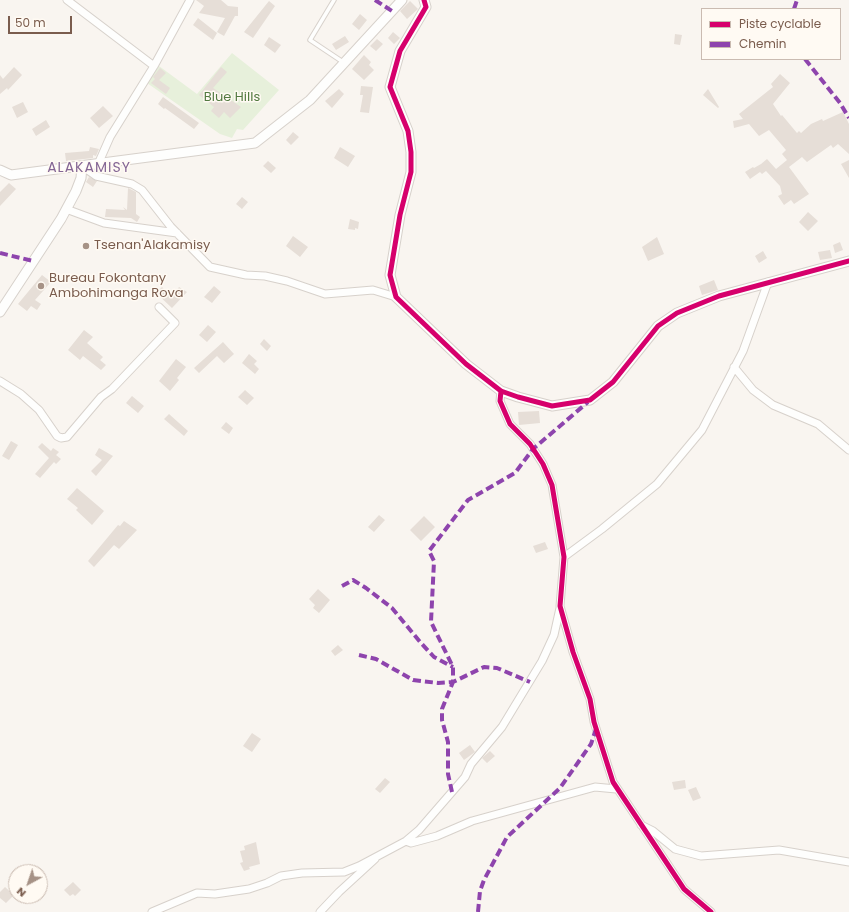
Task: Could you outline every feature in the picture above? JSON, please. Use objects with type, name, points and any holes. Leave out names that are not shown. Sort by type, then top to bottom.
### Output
[{"type":"street","points":[[67,0],[154,66]]},
{"type":"street","points":[[99,162],[110,137],[154,66],[190,0]]},
{"type":"street","points":[[0,170],[11,175],[82,166],[99,162],[255,143],[310,100],[402,0]]},
{"type":"street","points":[[396,297],[390,275],[400,215],[411,172],[411,152],[408,131],[390,87],[400,51],[426,7],[424,0]]},
{"type":"street","points":[[0,312],[66,209],[81,178],[82,166]]},
{"type":"street","points":[[82,166],[96,176],[132,184],[142,190],[177,233],[210,267],[246,275],[265,276],[287,281],[325,294],[373,290],[396,297],[466,364],[501,390],[518,397],[552,406],[590,400],[613,382],[658,326],[677,313],[719,296],[849,261]]},
{"type":"street","points":[[66,209],[104,223],[177,233]]},
{"type":"street","points":[[564,557],[602,529],[657,484],[702,430],[743,351],[768,282]]},
{"type":"street","points":[[0,381],[21,394],[40,410],[57,436],[61,438],[67,437],[101,397],[112,389],[175,323],[159,307]]},
{"type":"street","points":[[734,367],[758,394],[773,405],[818,424],[849,450]]},
{"type":"street","points":[[152,912],[197,893],[215,894],[249,889],[268,884],[281,876],[302,873],[344,872],[359,866],[406,841],[418,830],[465,777],[471,764],[502,727],[542,661],[554,635],[560,606],[564,557],[552,485],[544,464],[530,444],[510,424],[500,401],[501,390]]},
{"type":"street","points":[[560,606],[573,652],[590,699],[594,722],[600,742],[616,788],[684,889],[711,912]]},
{"type":"street","points":[[406,841],[411,843],[437,836],[472,821],[595,787],[616,788]]},
{"type":"street","points":[[641,826],[653,831],[675,848],[701,856],[779,850],[849,862]]},
{"type":"street","points":[[320,912],[338,892],[365,870],[379,855]]},
{"type":"lane","points":[[334,0],[310,40],[345,63]]},
{"type":"green space","name":"Blue Hills","points":[[232,53],[279,90],[243,130],[237,129],[232,138],[220,134],[147,83],[159,66],[197,94]]},
{"type":"building","points":[[196,0],[221,0],[228,6],[238,7],[238,16],[235,16],[224,36],[217,32],[225,18],[199,13],[204,6]]},
{"type":"building","points":[[269,1],[275,6],[253,38],[244,32]]},
{"type":"building","points":[[410,1],[418,9],[407,19],[400,11]]},
{"type":"building","points":[[360,14],[367,20],[359,30],[352,24]]},
{"type":"building","points":[[198,18],[217,33],[213,40],[193,25]]},
{"type":"building","points":[[393,32],[400,38],[394,44],[388,38]]},
{"type":"building","points":[[675,34],[682,35],[680,45],[674,44]]},
{"type":"building","points":[[345,36],[349,42],[336,50],[332,44]]},
{"type":"building","points":[[269,37],[281,45],[275,53],[264,45]]},
{"type":"building","points":[[377,39],[383,44],[376,51],[370,46]]},
{"type":"building","points":[[364,55],[371,62],[369,65],[374,70],[364,80],[352,69]]},
{"type":"building","points":[[14,67],[22,75],[8,90],[7,88],[0,94],[0,75],[3,79]]},
{"type":"building","points":[[221,67],[227,72],[213,88],[241,107],[230,118],[224,112],[219,118],[211,111],[214,107],[199,95]]},
{"type":"building","points":[[160,68],[166,73],[159,80],[170,88],[166,94],[151,83],[155,79],[153,77]]},
{"type":"building","points":[[780,74],[790,83],[773,104],[781,116],[782,115],[797,133],[799,131],[801,133],[811,124],[822,119],[823,121],[843,112],[849,124],[849,154],[838,144],[833,148],[831,145],[807,162],[802,157],[789,167],[809,194],[794,204],[791,200],[784,205],[778,196],[782,194],[780,186],[766,171],[762,174],[760,172],[750,179],[745,172],[761,164],[767,159],[776,169],[787,160],[782,154],[786,150],[769,130],[759,136],[749,124],[734,128],[733,121],[743,119],[739,114],[773,87],[771,84]]},
{"type":"building","points":[[361,86],[373,87],[369,113],[360,112],[363,95],[360,95]]},
{"type":"building","points":[[339,89],[344,94],[332,108],[325,101]]},
{"type":"building","points":[[708,89],[719,107],[718,108],[703,95]]},
{"type":"building","points":[[163,97],[199,123],[194,129],[158,104]]},
{"type":"building","points":[[23,102],[28,112],[17,118],[12,107]]},
{"type":"building","points":[[103,106],[113,116],[99,128],[90,118]]},
{"type":"building","points":[[46,120],[50,127],[36,136],[32,129]]},
{"type":"building","points":[[293,132],[299,137],[291,145],[286,140]]},
{"type":"building","points":[[90,147],[99,149],[96,156],[93,155],[93,158],[66,161],[65,153],[89,151]]},
{"type":"building","points":[[340,147],[355,156],[348,167],[334,158]]},
{"type":"building","points":[[849,160],[849,178],[841,164]]},
{"type":"building","points":[[268,161],[276,168],[271,173],[263,166]]},
{"type":"building","points":[[89,177],[97,181],[93,187],[86,182]]},
{"type":"building","points":[[9,183],[16,189],[0,206],[0,192]]},
{"type":"building","points":[[128,188],[136,192],[136,214],[140,217],[137,222],[131,218],[105,217],[106,209],[125,210],[123,207],[127,210]]},
{"type":"building","points":[[242,197],[248,202],[242,209],[236,204]]},
{"type":"building","points":[[808,212],[818,221],[808,231],[799,222]]},
{"type":"building","points":[[350,219],[359,222],[358,229],[348,229]]},
{"type":"building","points":[[293,236],[308,247],[300,257],[286,246]]},
{"type":"building","points":[[657,237],[664,254],[648,261],[642,247]]},
{"type":"building","points":[[840,242],[843,250],[835,253],[833,245]]},
{"type":"building","points":[[830,250],[832,258],[820,260],[818,252]]},
{"type":"building","points":[[763,251],[767,258],[759,263],[755,256]]},
{"type":"building","points":[[42,275],[51,282],[35,300],[41,304],[37,310],[31,306],[27,311],[18,304]]},
{"type":"building","points":[[714,280],[718,290],[702,295],[699,286]]},
{"type":"building","points":[[214,286],[221,292],[212,303],[204,297]]},
{"type":"building","points":[[162,287],[172,297],[179,287],[187,292],[172,308],[156,293]]},
{"type":"building","points":[[208,325],[216,332],[207,342],[199,335]]},
{"type":"building","points":[[84,330],[93,337],[87,343],[103,357],[100,360],[106,365],[101,370],[83,356],[80,360],[68,350]]},
{"type":"building","points":[[264,339],[271,346],[267,351],[260,344]]},
{"type":"building","points":[[223,342],[234,354],[224,363],[217,356],[199,373],[194,368]]},
{"type":"building","points":[[249,354],[257,361],[254,364],[259,369],[255,374],[242,363]]},
{"type":"building","points":[[176,359],[186,367],[177,378],[179,380],[170,391],[159,381]]},
{"type":"building","points":[[245,390],[254,398],[247,405],[238,397]]},
{"type":"building","points":[[132,396],[144,406],[138,413],[126,403]]},
{"type":"building","points":[[539,411],[540,423],[519,425],[518,412]]},
{"type":"building","points":[[169,414],[188,431],[184,436],[164,419]]},
{"type":"building","points":[[226,422],[233,428],[229,434],[221,428]]},
{"type":"building","points":[[11,441],[18,445],[9,460],[2,456]]},
{"type":"building","points":[[42,443],[51,451],[53,448],[59,452],[56,455],[61,459],[56,464],[54,462],[40,478],[35,474],[49,458],[38,447]]},
{"type":"building","points":[[99,448],[113,456],[96,476],[91,471],[102,460],[95,455]]},
{"type":"building","points":[[77,488],[104,511],[92,525],[76,510],[78,508],[67,499]]},
{"type":"building","points":[[379,515],[385,520],[374,532],[368,527]]},
{"type":"building","points":[[424,516],[435,527],[421,541],[410,530]]},
{"type":"building","points":[[124,521],[137,530],[119,549],[114,545],[94,567],[88,561],[118,525],[120,526]]},
{"type":"building","points":[[545,542],[548,549],[536,553],[533,546]]},
{"type":"building","points":[[318,589],[330,600],[319,613],[313,608],[315,605],[309,599]]},
{"type":"building","points":[[338,645],[343,650],[335,656],[331,651]]},
{"type":"building","points":[[252,733],[261,739],[252,752],[243,746]]},
{"type":"building","points":[[470,745],[475,752],[464,760],[459,753]]},
{"type":"building","points":[[490,751],[495,756],[487,763],[482,758]]},
{"type":"building","points":[[385,778],[390,782],[380,793],[375,789]]},
{"type":"building","points":[[685,780],[686,788],[674,790],[672,782]]},
{"type":"building","points":[[696,787],[701,798],[693,801],[688,790]]},
{"type":"building","points":[[256,842],[260,864],[249,867],[250,869],[244,871],[240,863],[243,862],[240,851],[245,850],[244,846]]},
{"type":"building","points":[[73,882],[81,890],[75,896],[73,894],[70,896],[64,890]]},
{"type":"building","points":[[5,887],[8,890],[8,901],[6,903],[0,898],[0,892]]},
{"type":"marked path","points":[[375,0],[392,11]]},
{"type":"marked path","points":[[794,8],[797,0]]},
{"type":"marked path","points":[[806,60],[840,103],[849,118]]},
{"type":"marked path","points":[[0,253],[33,261]]},
{"type":"marked path","points":[[452,792],[448,774],[448,742],[442,720],[442,709],[453,682],[453,667],[431,622],[434,561],[429,551],[468,500],[515,473],[533,449],[588,402]]},
{"type":"marked path","points":[[342,586],[353,580],[366,588],[392,608],[434,657],[453,667]]},
{"type":"marked path","points":[[359,655],[376,659],[413,680],[438,683],[453,682],[484,667],[497,668],[530,682]]},
{"type":"marked path","points":[[478,912],[480,891],[484,880],[507,837],[560,788],[591,744],[596,729]]},
{"type":"cycle path","points":[[424,0],[426,7],[400,51],[390,87],[408,131],[411,152],[411,172],[400,215],[390,275],[396,297],[466,364],[501,391],[552,406],[590,400],[613,382],[658,326],[677,313],[719,296],[849,261]]},
{"type":"cycle path","points":[[501,391],[500,401],[510,424],[530,444],[543,464],[552,485],[564,557],[560,606],[573,652],[590,699],[594,722],[613,782],[684,889],[711,912]]},
{"type":"place","name":"Tsenan'Alakamisy","points":[[86,246]]},
{"type":"place","name":"Bureau Fokontany Ambohimanga Rova","points":[[41,286]]},
{"type":"district","name":"ALAKAMISY","points":[[89,168]]}]
